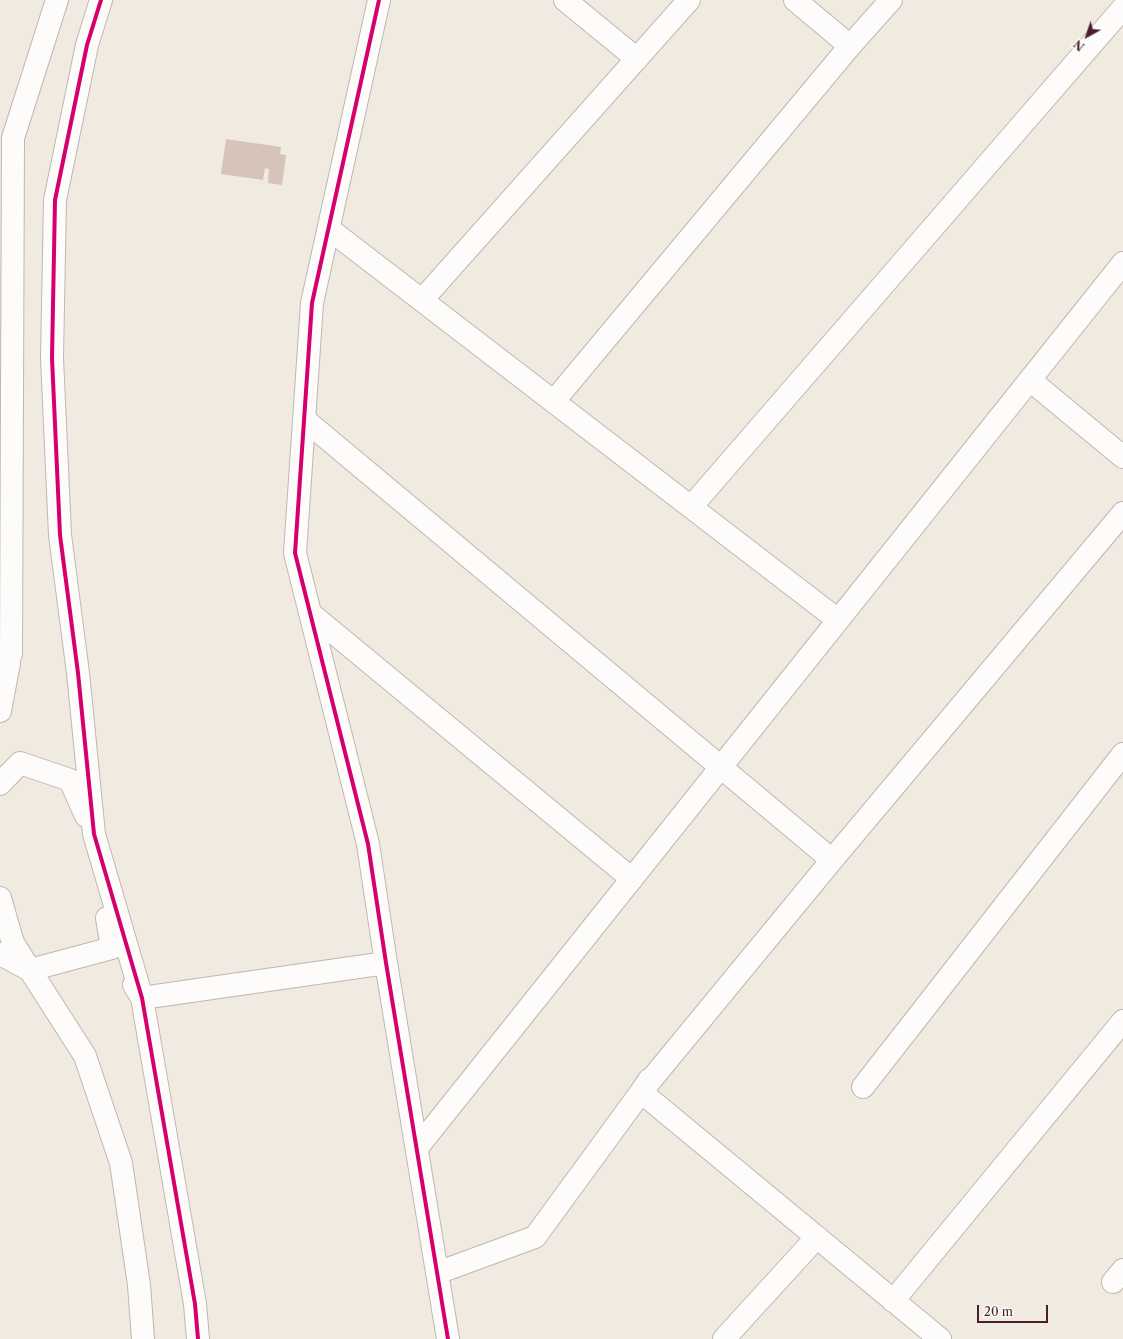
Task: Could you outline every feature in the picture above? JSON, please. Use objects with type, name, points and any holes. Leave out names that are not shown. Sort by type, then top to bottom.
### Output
[{"type":"street","points":[[0,711],[11,654],[13,138],[57,0]]},
{"type":"street","points":[[101,0],[87,45],[55,200],[52,358],[60,527],[78,673],[94,834],[112,948],[142,998]]},
{"type":"street","points":[[379,0],[312,304],[296,553],[368,844],[386,963],[448,1339]]},
{"type":"street","points":[[565,0],[637,59]]},
{"type":"street","points":[[422,300],[689,0]]},
{"type":"street","points":[[795,0],[850,46]]},
{"type":"street","points":[[554,402],[850,46],[891,0]]},
{"type":"street","points":[[691,507],[1123,8]]},
{"type":"street","points":[[329,229],[838,620]]},
{"type":"street","points":[[417,1148],[1123,263]]},
{"type":"street","points":[[1030,380],[1123,457]]},
{"type":"street","points":[[305,420],[832,860]]},
{"type":"street","points":[[641,1092],[832,860],[1123,513]]},
{"type":"street","points":[[311,614],[632,878]]},
{"type":"street","points":[[0,676],[11,654]]},
{"type":"street","points":[[78,673],[70,780],[94,834],[142,998],[195,1304],[198,1339]]},
{"type":"street","points":[[863,1087],[1123,754]]},
{"type":"street","points":[[0,784],[20,763],[70,780]]},
{"type":"street","points":[[0,898],[13,943],[85,1056],[121,1163],[139,1285],[143,1339]]},
{"type":"street","points":[[0,954],[30,970],[112,948]]},
{"type":"street","points":[[142,998],[386,963]]},
{"type":"street","points":[[893,1301],[1123,1021]]},
{"type":"street","points":[[437,1273],[535,1237],[660,1064]]},
{"type":"street","points":[[641,1092],[893,1301],[933,1337]]},
{"type":"street","points":[[724,1339],[816,1237]]},
{"type":"building","points":[[226,139],[281,147],[280,154],[286,155],[282,185],[268,183],[269,169],[265,168],[263,180],[221,174]]},
{"type":"cycle path","points":[[101,0],[87,45],[55,200],[52,358],[60,535],[78,673],[94,834],[142,998],[195,1304],[198,1339]]},
{"type":"cycle path","points":[[379,0],[312,303],[295,553],[368,844],[386,963],[448,1339]]}]
